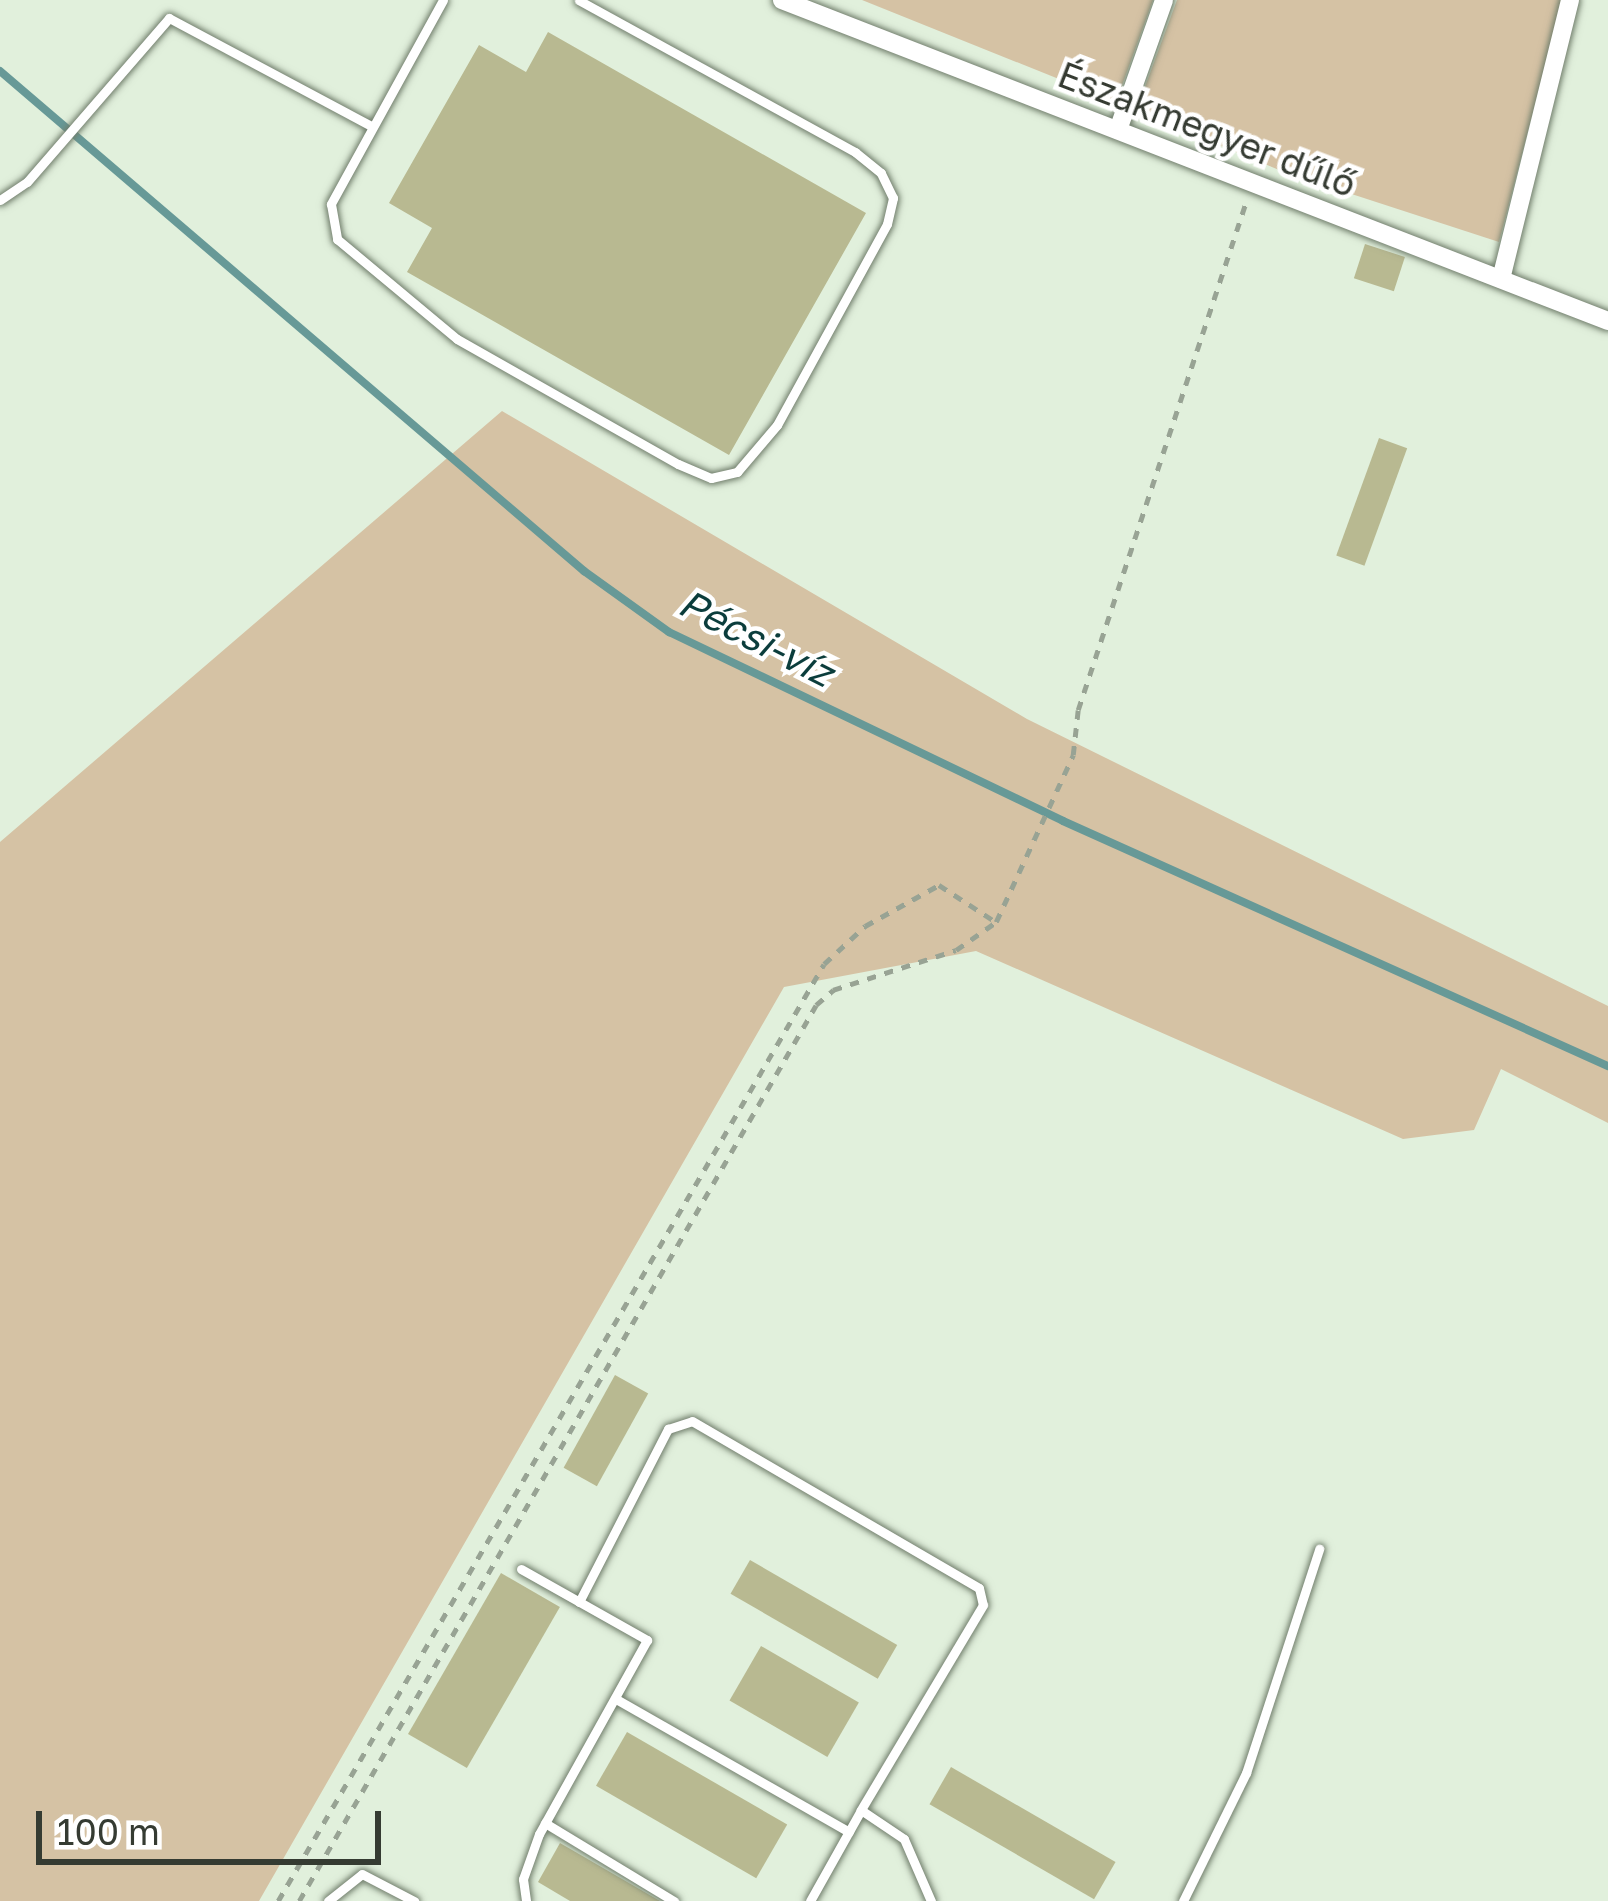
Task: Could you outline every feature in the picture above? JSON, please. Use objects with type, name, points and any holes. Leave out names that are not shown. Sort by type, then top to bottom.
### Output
[{"type":"street","points":[[1118,130],[1164,0]]},
{"type":"street","points":[[1501,279],[1570,0]]},
{"type":"street","name":"Északmegyer dűlő","points":[[795,2],[1608,321]]},
{"type":"lane","points":[[443,0],[371,126],[331,204],[328,223],[351,253],[457,338],[678,464],[711,478],[737,472],[777,425],[893,198],[881,173],[854,152],[579,0]]},
{"type":"lane","points":[[0,200],[27,182],[77,117],[170,18],[371,126]]},
{"type":"lane","points":[[579,1601],[668,1429],[692,1421],[979,1588],[983,1605],[810,1901]]},
{"type":"lane","points":[[1183,1901],[1246,1773],[1319,1550]]},
{"type":"lane","points":[[521,1569],[647,1640],[545,1822],[523,1879],[526,1901]]},
{"type":"lane","points":[[616,1699],[849,1832]]},
{"type":"lane","points":[[861,1810],[904,1840],[931,1901]]},
{"type":"lane","points":[[545,1822],[674,1901]]},
{"type":"lane","points":[[328,1901],[362,1874],[414,1901]]},
{"type":"path","points":[[299,1901],[816,1005],[833,990],[956,950],[996,922],[1054,797],[1250,191]]},
{"type":"path","points":[[278,1901],[824,964],[865,926],[939,885],[996,922]]},
{"type":"shaded area","points":[[862,0],[1153,0],[1116,102]]},
{"type":"shaded area","points":[[1177,0],[1562,0],[1499,242],[1284,172],[1136,111]]},
{"type":"shaded area","points":[[502,411],[1027,719],[1608,1006],[1608,1123],[1501,1069],[1474,1130],[1403,1139],[976,951],[784,987],[259,1901],[0,1901],[0,842]]},
{"type":"building","points":[[548,32],[866,213],[729,455],[407,272],[432,228],[389,203],[479,45],[526,72]]},
{"type":"building","points":[[1365,244],[1405,257],[1394,291],[1354,278]]},
{"type":"building","points":[[1379,438],[1407,448],[1364,566],[1336,555]]},
{"type":"building","points":[[615,1375],[648,1393],[597,1486],[564,1468]]},
{"type":"building","points":[[750,1560],[897,1645],[878,1679],[730,1594]]},
{"type":"building","points":[[501,1573],[560,1607],[467,1768],[408,1734]]},
{"type":"building","points":[[761,1646],[859,1702],[827,1757],[730,1701]]},
{"type":"building","points":[[627,1732],[787,1824],[756,1878],[596,1786]]},
{"type":"building","points":[[951,1767],[1116,1862],[1094,1899],[930,1804]]},
{"type":"building","points":[[560,1843],[660,1901],[570,1901],[538,1882]]},
{"type":"waterway","name":"Pécsi-víz","points":[[0,71],[584,571],[669,632],[1063,821],[1608,1066]]}]
